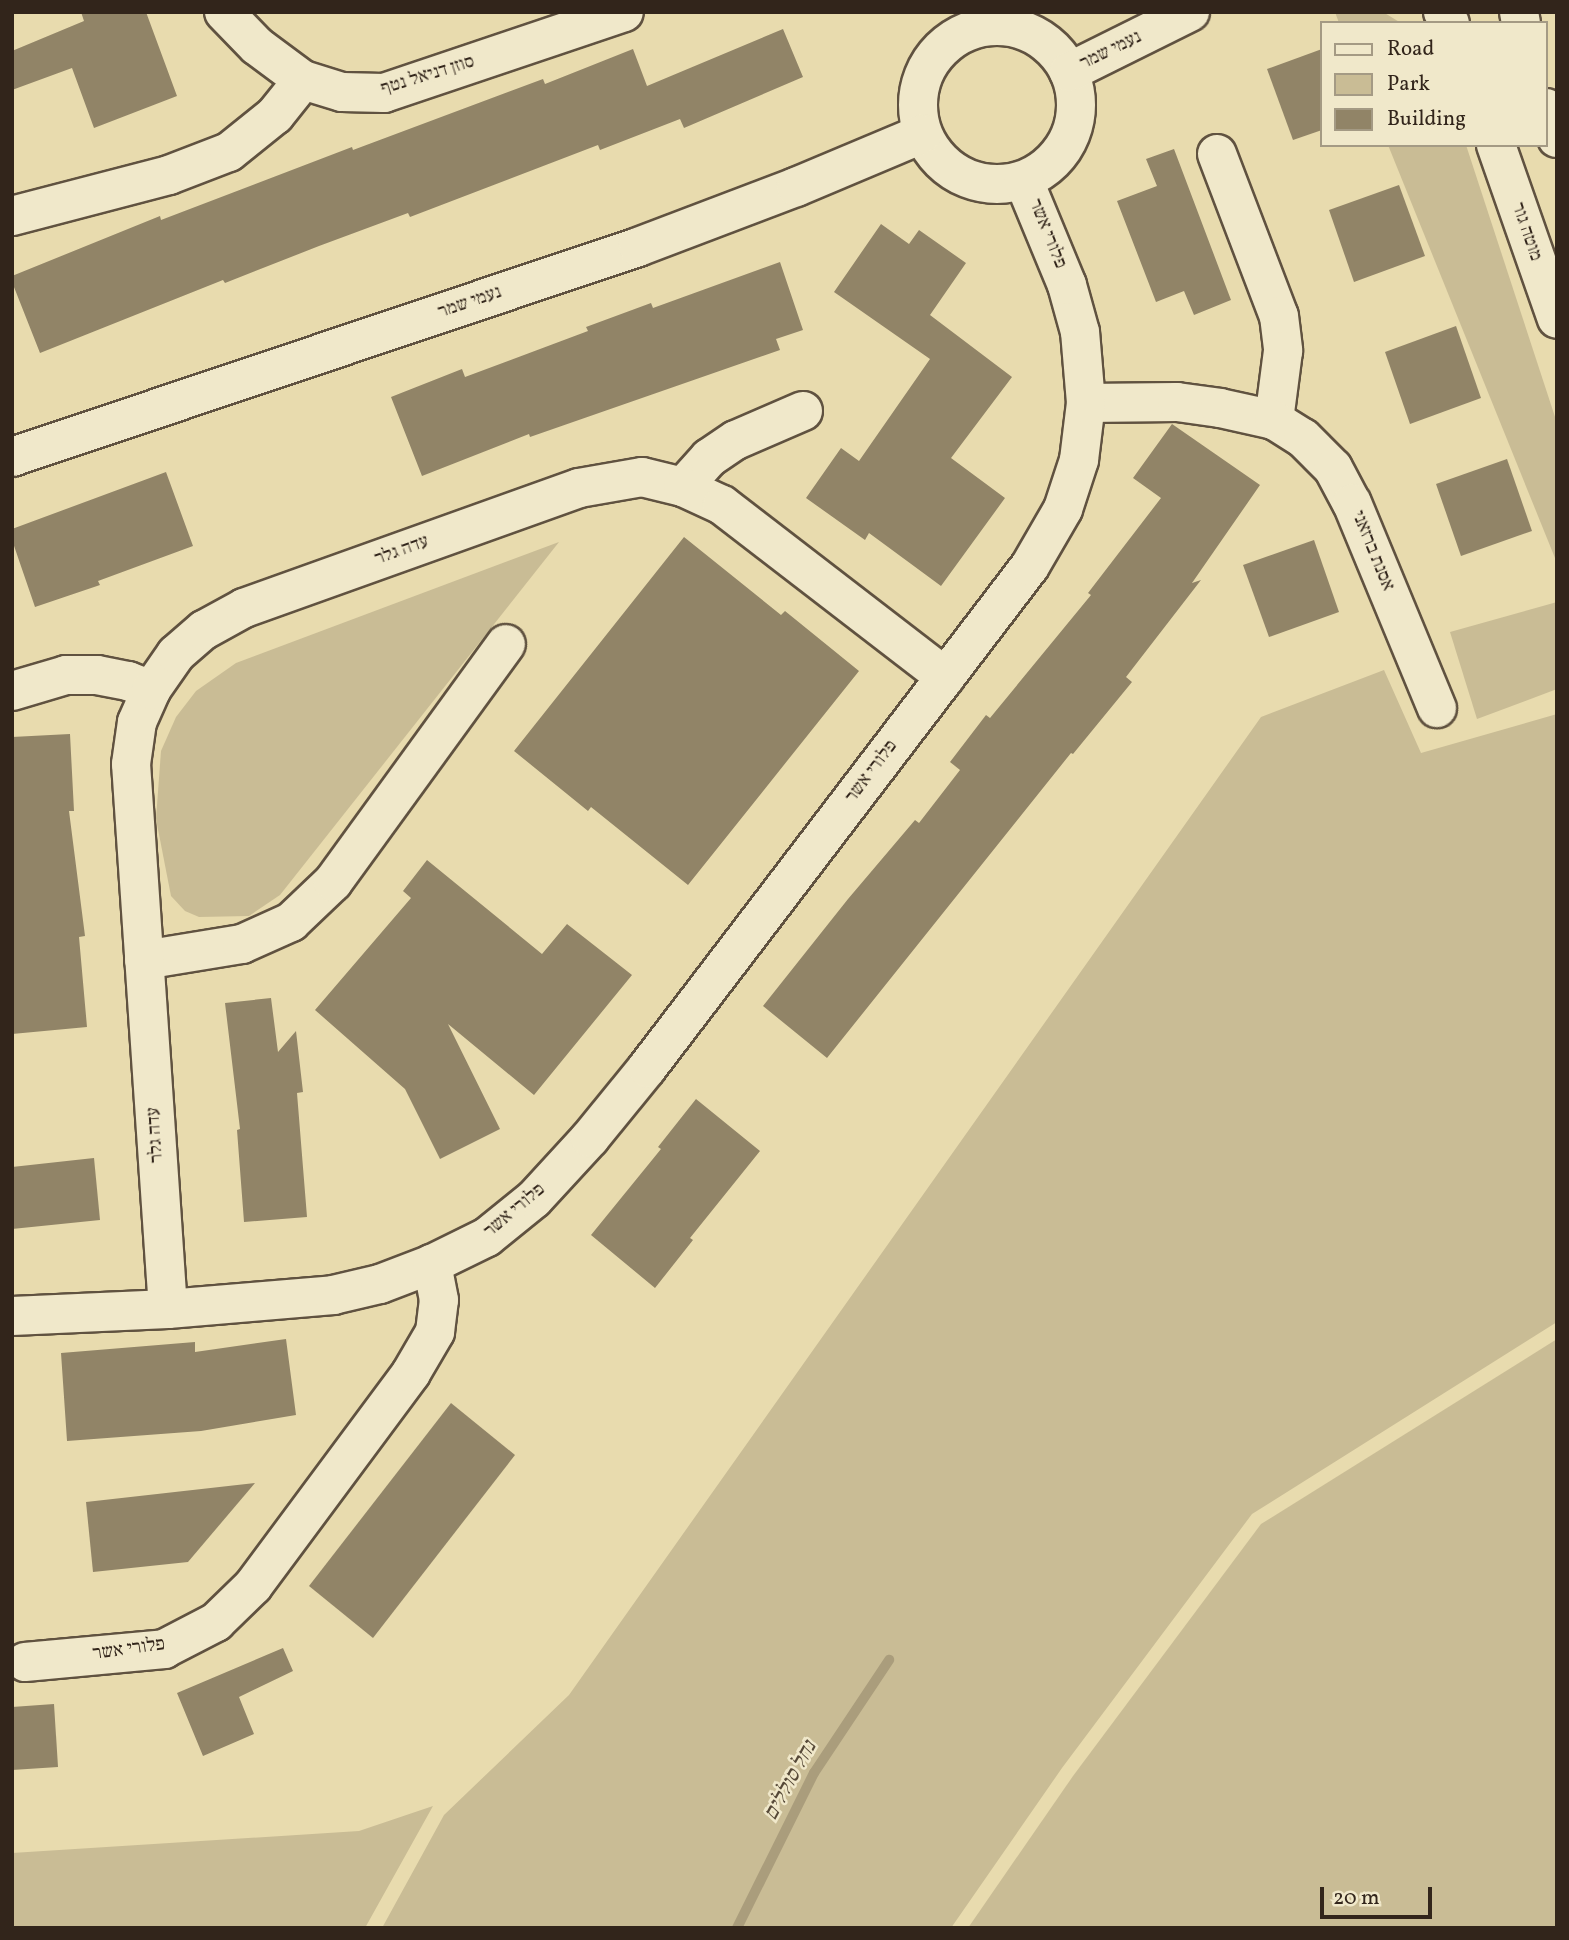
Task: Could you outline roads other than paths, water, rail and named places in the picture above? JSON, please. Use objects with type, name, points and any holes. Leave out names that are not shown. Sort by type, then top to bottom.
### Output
[{"type":"street","name":"סוזן דניאל נטף","points":[[224,12],[257,46],[303,80],[342,92],[384,93],[624,12]]},
{"type":"street","name":"נעמי שמר","points":[[1069,72],[1190,12]]},
{"type":"street","points":[[965,22],[1027,31],[1059,55],[1069,72],[1076,93],[1076,115],[1070,136],[1052,162],[1024,181],[1004,185],[983,184],[964,178],[946,167],[932,152],[922,134],[918,116],[921,81],[940,50],[965,22]]},
{"type":"street","points":[[12,216],[169,175],[229,152],[275,116],[303,80]]},
{"type":"street","points":[[1548,113],[1557,138]]},
{"type":"street","name":"נעמי שמר","points":[[12,457],[638,247],[796,187],[922,134]]},
{"type":"street","name":"מוטה גור","points":[[1497,147],[1557,319]]},
{"type":"street","points":[[1217,154],[1279,316],[1283,351],[1274,419]]},
{"type":"street","name":"פלורי אשר","points":[[12,1316],[168,1309],[333,1295],[380,1284],[432,1264],[487,1237],[534,1199],[590,1138],[656,1057],[1030,566],[1063,509],[1079,460],[1086,403],[1080,332],[1067,285],[1024,181]]},
{"type":"street","name":"אסנת ברזאני","points":[[1086,403],[1177,402],[1274,419],[1303,438],[1333,468],[1352,503],[1437,708]]},
{"type":"street","points":[[683,487],[709,458],[736,440],[803,411]]},
{"type":"street","name":"עדה גלר","points":[[168,1309],[131,764],[137,722],[151,690],[176,654],[204,630],[244,608],[579,488],[642,477],[683,487],[722,505],[760,531],[945,677]]},
{"type":"street","points":[[144,960],[242,944],[291,922],[333,882],[506,644]]},
{"type":"street","points":[[12,691],[66,675],[97,675],[128,681],[151,690]]},
{"type":"street","name":"פלורי אשר","points":[[25,1662],[164,1649],[216,1622],[253,1586],[417,1363],[435,1332],[439,1300],[432,1264]]},
{"type":"waterway","name":"נחל סוללים","points":[[737,1928],[814,1773],[889,1660]]}]
